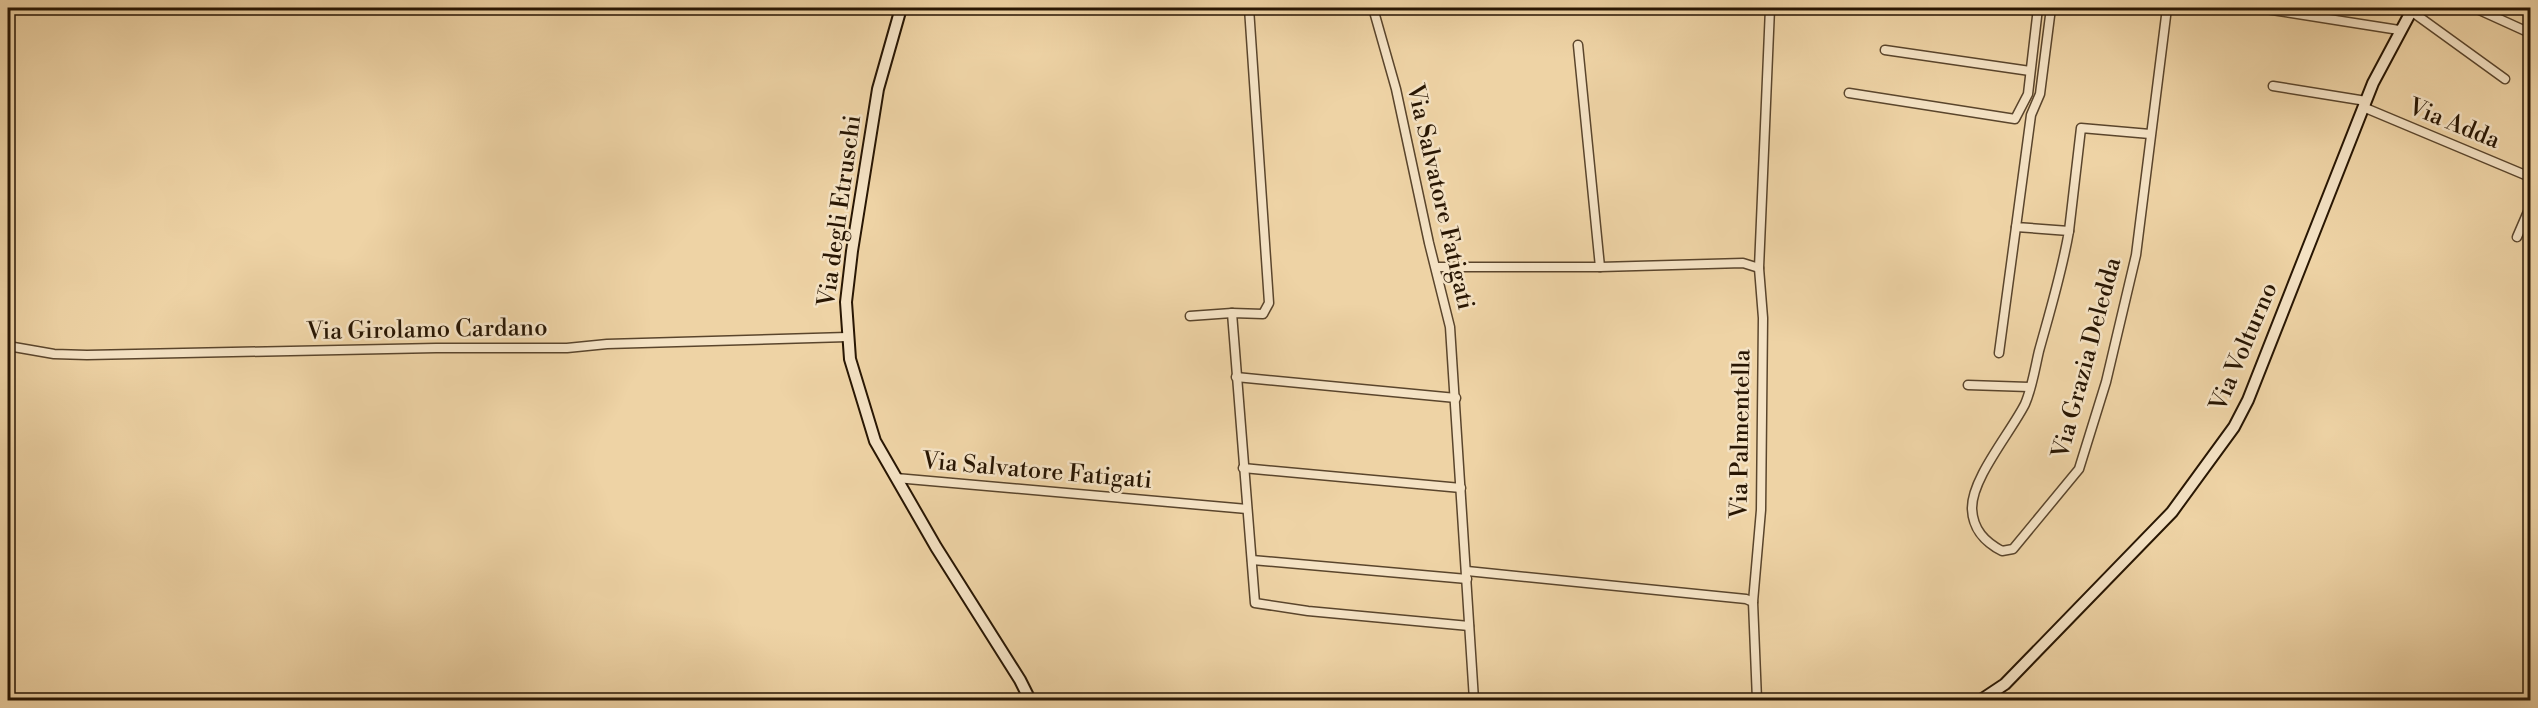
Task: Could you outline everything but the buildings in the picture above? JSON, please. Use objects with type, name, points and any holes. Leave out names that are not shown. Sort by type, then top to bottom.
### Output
[{"type":"street","name":"Via degli Etruschi","points":[[901,8],[878,89],[869,139],[846,302],[850,359],[875,441],[936,547],[1020,680],[1030,700]]},
{"type":"street","points":[[1190,316],[1263,314],[1269,303],[1249,8]]},
{"type":"street","name":"Via Salvatore Fatigati","points":[[1373,8],[1396,89],[1429,243],[1450,327],[1474,700]]},
{"type":"street","name":"Via Palmentella","points":[[1757,700],[1753,602],[1761,510],[1763,318],[1759,268],[1770,8]]},
{"type":"street","points":[[1849,93],[2015,119],[2028,94],[2038,8]]},
{"type":"street","points":[[1999,353],[2031,115],[2040,94],[2051,8]]},
{"type":"street","name":"Via Grazia Deledda","points":[[2150,134],[2081,128],[2064,262],[2025,402],[1978,483],[1972,501],[1972,511],[1978,531],[1986,542],[2002,551],[2013,549],[2079,470],[2122,320],[2142,216],[2150,134],[2167,8]]},
{"type":"street","points":[[2259,8],[2399,30]]},
{"type":"street","points":[[2475,8],[2530,33]]},
{"type":"street","points":[[2412,9],[2505,79]]},
{"type":"street","name":"Via Volturno","points":[[1981,700],[2005,684],[2172,512],[2234,427],[2248,400],[2364,104],[2399,30],[2412,9]]},
{"type":"street","points":[[1578,45],[1600,267]]},
{"type":"street","points":[[1885,50],[2030,71]]},
{"type":"street","name":"Via Adda","points":[[2273,86],[2364,104],[2530,177]]},
{"type":"street","points":[[2517,237],[2528,221],[2530,207]]},
{"type":"street","points":[[2016,227],[2069,231]]},
{"type":"street","points":[[1436,267],[1600,267],[1743,263],[1759,268]]},
{"type":"street","points":[[1232,314],[1255,603],[1469,626]]},
{"type":"street","name":"Via Girolamo Cardano","points":[[8,346],[54,354],[87,355],[436,348],[567,348],[619,343],[847,337]]},
{"type":"street","points":[[1236,377],[1456,398]]},
{"type":"street","name":"Via Grazia Deledda","points":[[1968,385],[2029,387]]},
{"type":"street","points":[[1243,468],[1461,488]]},
{"type":"street","name":"Via Salvatore Fatigati","points":[[896,478],[1247,509]]},
{"type":"street","points":[[1252,560],[1467,575],[1746,599],[1753,602]]}]
